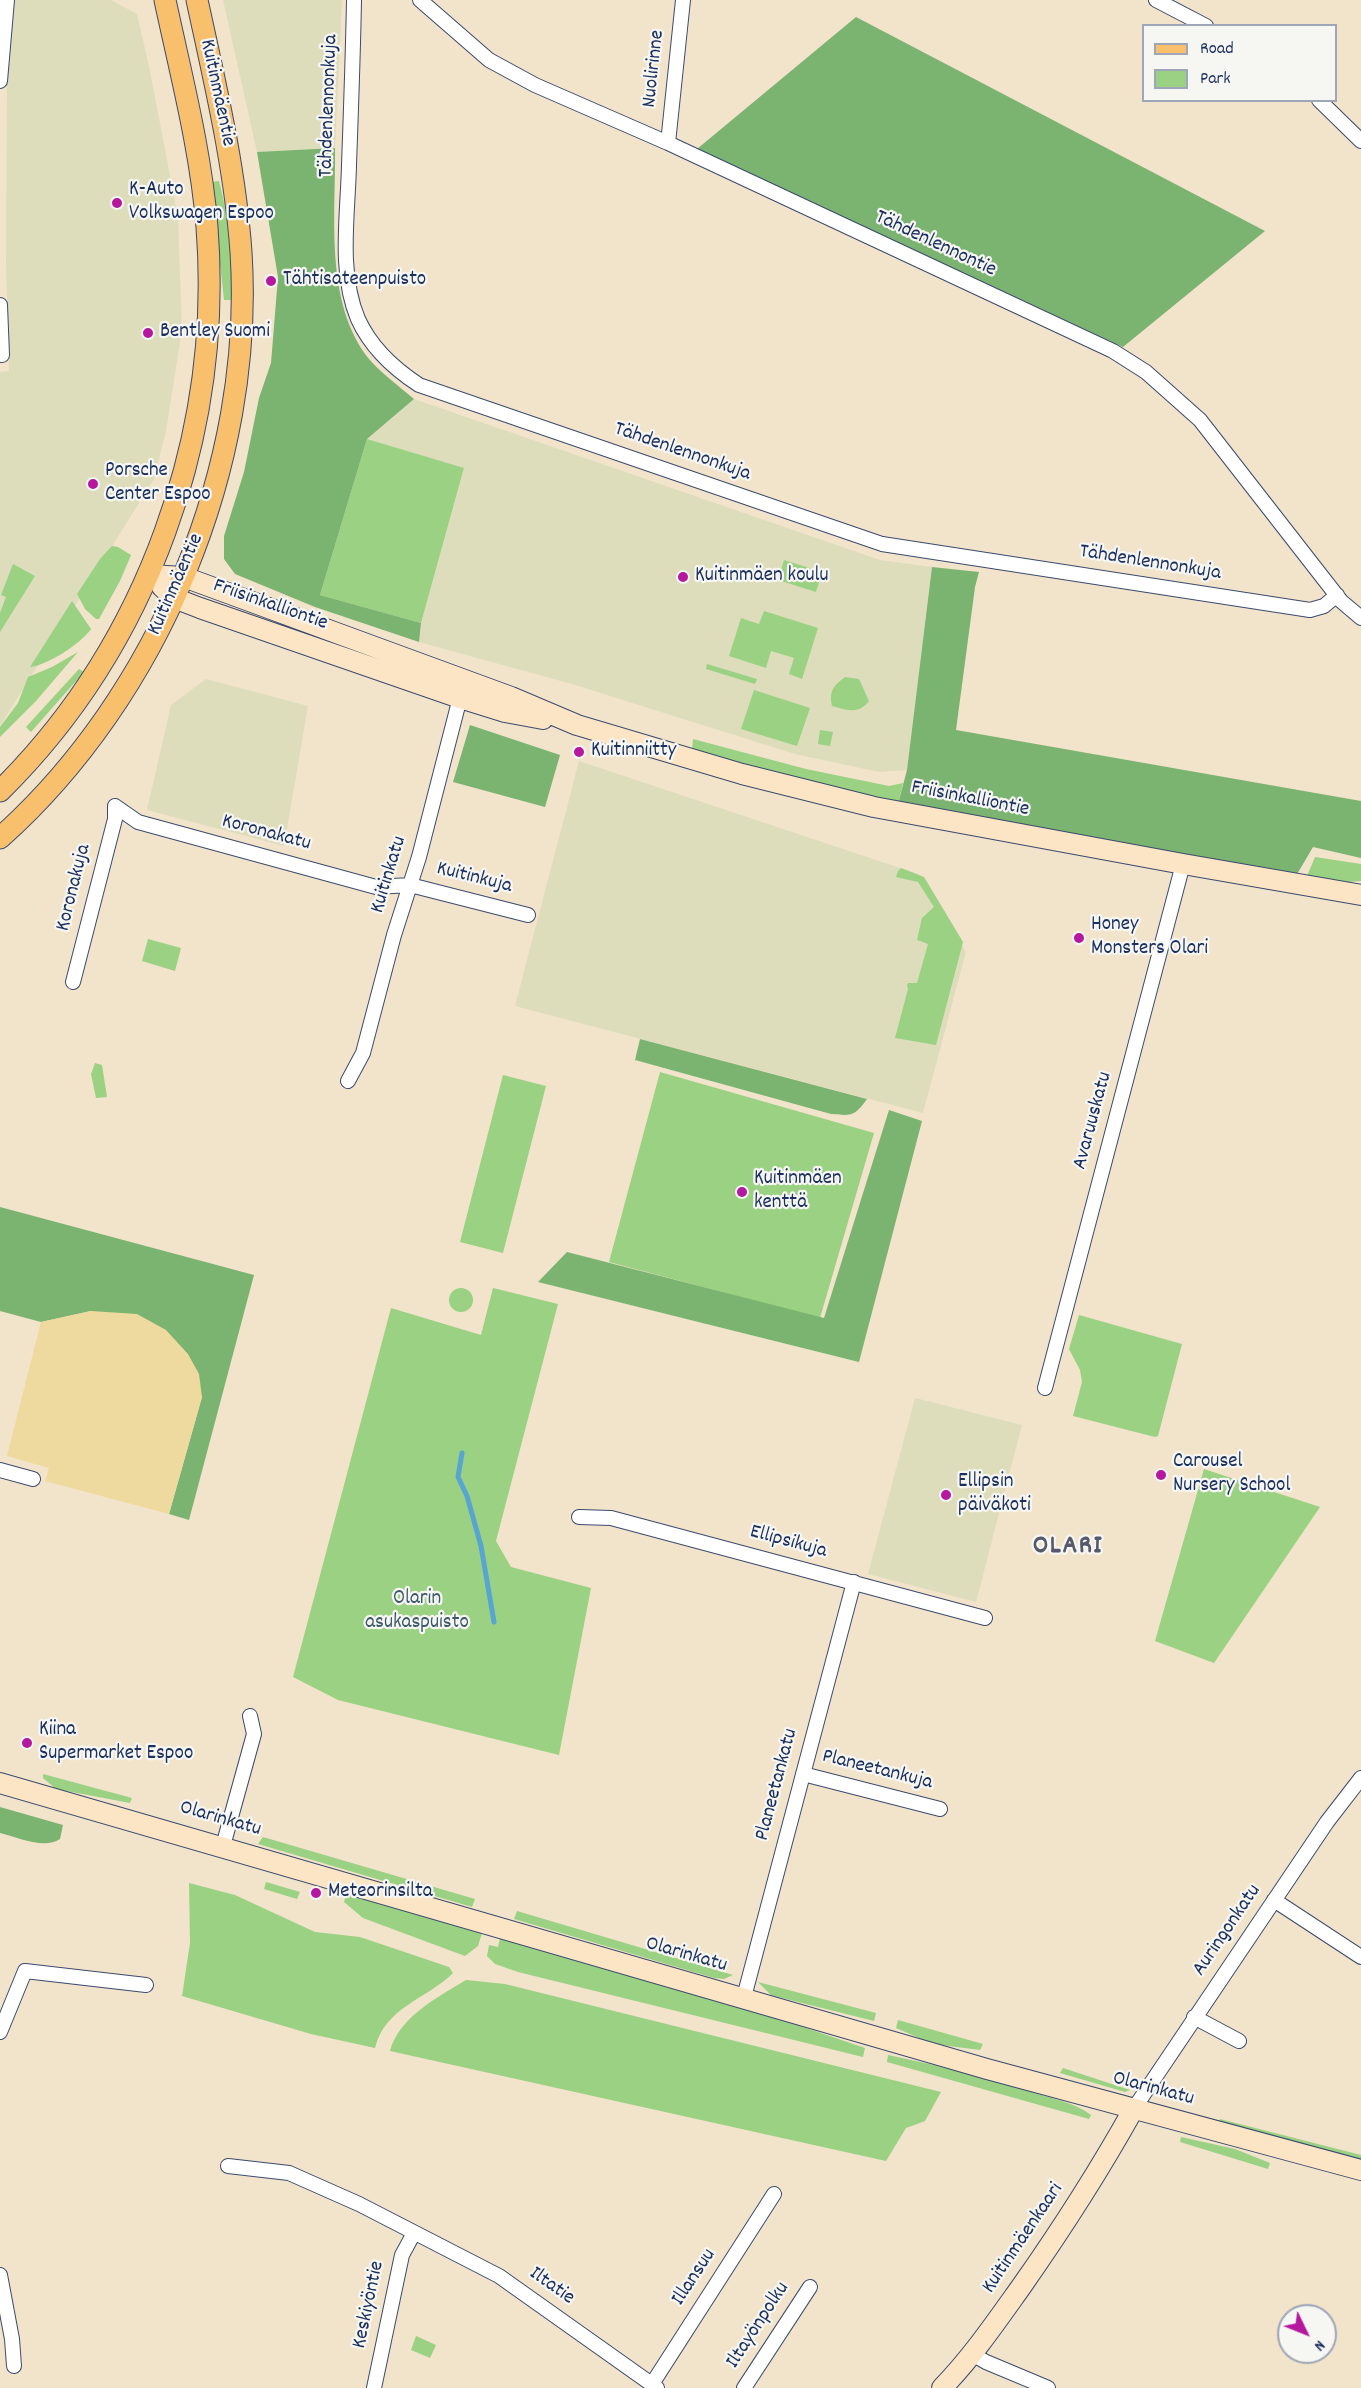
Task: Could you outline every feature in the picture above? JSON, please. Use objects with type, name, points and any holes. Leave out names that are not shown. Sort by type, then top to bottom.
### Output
[{"type":"main road","name":"Kuitinmäentie","points":[[0,792],[50,734],[109,652],[149,574],[185,470],[199,406],[210,285],[207,225],[198,155],[165,0]]},
{"type":"main road","name":"Kuitinmäentie","points":[[0,838],[51,787],[86,744],[140,664],[184,577],[222,460],[234,397],[241,329],[241,254],[236,196],[225,128],[197,0]]},
{"type":"main road","name":"Friisinkalliontie","points":[[149,574],[184,577],[462,688],[505,712],[577,725],[720,768],[873,807],[1361,895]]},
{"type":"main road","name":"Friisinkalliontie","points":[[149,574],[174,598],[462,688]]},
{"type":"main road","name":"Olarinkatu","points":[[0,1783],[1134,2110],[1361,2170]]},
{"type":"main road","name":"Kuitinmäenkaari","points":[[942,2388],[972,2354],[1047,2250],[1107,2158],[1134,2110]]},
{"type":"street","points":[[0,81],[7,0]]},
{"type":"street","name":"Tähdenlennonkuja","points":[[354,0],[347,247],[350,291],[357,317],[368,338],[399,371],[419,385],[882,544],[1310,610],[1324,606],[1337,595]]},
{"type":"street","name":"Tähdenlennontie","points":[[420,0],[489,60],[540,87],[668,143],[1113,351],[1146,372],[1200,420],[1337,595],[1353,614],[1361,618]]},
{"type":"street","name":"Nuolirinne","points":[[668,143],[683,0]]},
{"type":"street","points":[[1156,0],[1202,24]]},
{"type":"street","points":[[1321,102],[1361,141]]},
{"type":"street","points":[[0,305],[2,355]]},
{"type":"street","name":"Kuitinkatu","points":[[348,1081],[363,1053],[462,688]]},
{"type":"street","name":"Koronakatu","points":[[115,806],[138,822],[343,878],[376,886],[410,885]]},
{"type":"street","name":"Koronakuja","points":[[73,981],[115,819],[115,806]]},
{"type":"street","name":"Avaruuskatu","points":[[1045,1388],[1183,864]]},
{"type":"street","name":"Kuitinkuja","points":[[410,885],[528,915]]},
{"type":"street","points":[[0,1470],[33,1479]]},
{"type":"street","name":"Ellipsikuja","points":[[579,1517],[611,1518],[985,1618]]},
{"type":"street","name":"Planeetankatu","points":[[744,1997],[854,1582]]},
{"type":"street","points":[[223,1846],[254,1734],[250,1716]]},
{"type":"street","name":"Planeetankuja","points":[[803,1774],[940,1809]]},
{"type":"street","name":"Auringonkatu","points":[[1134,2110],[1194,2017],[1327,1822],[1361,1778]]},
{"type":"street","points":[[1274,1900],[1361,1957]]},
{"type":"street","points":[[0,2032],[25,1971],[146,1984]]},
{"type":"street","points":[[1194,2017],[1239,2041]]},
{"type":"street","name":"Iltatie","points":[[228,2166],[289,2173],[359,2204],[499,2276],[655,2386]]},
{"type":"street","name":"Illansuu","points":[[655,2386],[774,2194]]},
{"type":"street","name":"Keskiyöntie","points":[[374,2388],[402,2255],[414,2233]]},
{"type":"street","points":[[0,2275],[12,2339],[14,2366]]},
{"type":"street","name":"Iltayönpolku","points":[[744,2388],[810,2287]]},
{"type":"street","points":[[972,2354],[1048,2388]]},
{"type":"shaded area","points":[[14,0],[111,0],[137,14],[178,218],[182,330],[166,431],[154,479],[0,726],[0,372],[9,371],[6,263],[7,81]]},
{"type":"shaded area","points":[[223,0],[342,0],[335,148],[257,152]]},
{"type":"shaded area","name":"Kuitinmäen koulu","points":[[414,399],[880,560],[932,567],[907,770],[879,772],[795,754],[572,684],[419,642],[421,623],[464,469],[367,439]]},
{"type":"shaded area","points":[[206,679],[308,706],[284,846],[147,810],[171,705]]},
{"type":"shaded area","points":[[579,761],[918,874],[966,952],[923,1113],[515,1006]]},
{"type":"shaded area","name":"Ellipsin päiväkoti","points":[[915,1398],[1022,1425],[976,1602],[868,1574]]},
{"type":"green space","points":[[856,17],[1265,231],[1123,347],[697,149]]},
{"type":"green space","points":[[335,148],[334,230],[339,285],[345,312],[355,336],[369,359],[414,399],[367,439],[320,595],[421,623],[419,642],[315,607],[235,574],[224,559],[224,536],[244,472],[259,398],[271,363],[278,277],[257,152]]},
{"type":"green space","points":[[219,181],[228,225],[232,300],[224,300],[211,182]]},
{"type":"green space","points":[[367,439],[464,468],[421,623],[320,595]]},
{"type":"green space","points":[[112,546],[131,555],[120,581],[99,619],[96,619],[85,609],[77,594],[100,559]]},
{"type":"green space","points":[[784,560],[822,572],[816,592],[778,580]]},
{"type":"green space","points":[[13,564],[35,576],[0,632],[0,613],[6,597],[1,595]]},
{"type":"green space","points":[[932,567],[979,572],[956,730],[1361,801],[1361,858],[1313,847],[1296,876],[898,804],[907,770]]},
{"type":"green space","points":[[72,601],[91,629],[80,641],[63,653],[45,663],[30,667]]},
{"type":"green space","points":[[764,611],[818,628],[802,679],[789,674],[794,658],[771,651],[766,668],[729,656],[741,618],[759,624]]},
{"type":"green space","points":[[78,652],[36,701],[0,737],[0,727],[18,703],[28,677]]},
{"type":"green space","points":[[707,664],[757,679],[755,684],[706,669]]},
{"type":"green space","points":[[79,669],[84,672],[31,732],[26,727]]},
{"type":"green space","points":[[845,677],[859,679],[869,701],[861,708],[852,710],[832,706],[833,689]]},
{"type":"green space","points":[[754,690],[810,708],[797,746],[741,729]]},
{"type":"green space","points":[[470,725],[560,755],[545,807],[453,782]]},
{"type":"green space","points":[[820,730],[833,732],[830,746],[818,744]]},
{"type":"green space","points":[[693,739],[806,769],[889,786],[903,783],[898,804],[692,751]]},
{"type":"green space","points":[[1315,857],[1361,864],[1361,881],[1339,883],[1307,876]]},
{"type":"green space","points":[[901,868],[924,877],[963,942],[936,1045],[895,1038],[908,989],[907,985],[917,983],[928,944],[917,940],[922,918],[934,907],[918,882],[896,877]]},
{"type":"green space","points":[[148,939],[181,948],[175,971],[142,961]]},
{"type":"green space","points":[[640,1039],[867,1099],[852,1114],[831,1114],[635,1060]]},
{"type":"green space","points":[[95,1063],[102,1065],[107,1097],[96,1098],[91,1074]]},
{"type":"green space","name":"Kuitinmäen kenttä","points":[[660,1072],[874,1133],[820,1318],[609,1262]]},
{"type":"green space","points":[[503,1075],[546,1086],[503,1253],[460,1242]]},
{"type":"green space","points":[[889,1110],[922,1121],[859,1362],[538,1282],[567,1252],[824,1318]]},
{"type":"green space","points":[[0,1207],[254,1275],[189,1520],[169,1514],[202,1397],[91,1311],[41,1322],[0,1311]]},
{"type":"green space","points":[[461,1288],[470,1291],[473,1300],[470,1309],[461,1312],[452,1309],[449,1300],[452,1291]]},
{"type":"green space","name":"Olarin asukaspuisto","points":[[493,1288],[558,1304],[496,1541],[511,1567],[591,1588],[559,1755],[338,1700],[293,1677],[391,1308],[481,1335]]},
{"type":"green space","points":[[1079,1315],[1182,1344],[1158,1436],[1073,1416],[1082,1382],[1080,1370],[1069,1349]]},
{"type":"green space","points":[[1204,1469],[1320,1507],[1214,1663],[1155,1641]]},
{"type":"green space","points":[[43,1774],[132,1798],[130,1803],[56,1789],[43,1778]]},
{"type":"green space","points":[[0,1807],[63,1825],[60,1839],[54,1842],[38,1843],[0,1833]]},
{"type":"green space","points":[[263,1837],[475,1899],[472,1907],[258,1844]]},
{"type":"green space","points":[[266,1882],[300,1892],[297,1899],[264,1889]]},
{"type":"green space","points":[[189,1883],[235,1895],[315,1932],[360,1937],[449,1967],[453,1973],[397,2013],[380,2034],[375,2048],[311,2034],[182,1996],[190,1943]]},
{"type":"green space","points":[[346,1894],[482,1933],[478,1946],[465,1956],[363,1918],[344,1902]]},
{"type":"green space","points":[[517,1911],[733,1975],[724,1979],[714,1978],[514,1919]]},
{"type":"green space","points":[[500,1938],[750,2009],[865,2048],[863,2057],[518,1972],[495,1964],[487,1956],[489,1945],[498,1947]]},
{"type":"green space","points":[[466,1980],[505,1984],[941,2092],[925,2121],[906,2128],[886,2161],[390,2051],[402,2028],[411,2018],[432,2001]]},
{"type":"green space","points":[[758,1982],[876,2013],[874,2021],[771,1995]]},
{"type":"green space","points":[[898,2020],[983,2044],[980,2050],[933,2044],[896,2028]]},
{"type":"green space","points":[[888,2055],[944,2067],[1017,2087],[1071,2104],[1091,2115],[1089,2119],[887,2062]]},
{"type":"green space","points":[[1063,2068],[1130,2090],[1125,2092],[1060,2073]]},
{"type":"green space","points":[[1220,2119],[1361,2155],[1361,2161],[1219,2123]]},
{"type":"green space","points":[[1181,2137],[1235,2149],[1270,2163],[1268,2169],[1180,2142]]},
{"type":"green space","points":[[416,2336],[436,2345],[430,2358],[411,2350]]},
{"type":"sand","points":[[91,1311],[137,1314],[166,1330],[188,1354],[199,1374],[202,1397],[169,1514],[45,1481],[49,1468],[7,1456],[41,1322]]},
{"type":"waterway","points":[[462,1453],[458,1477],[467,1496],[481,1546],[494,1622]]},
{"type":"place","name":"K-Auto Volkswagen Espoo","points":[[117,203]]},
{"type":"place","name":"Tähtisateenpuisto","points":[[271,281]]},
{"type":"place","name":"Bentley Suomi","points":[[148,333]]},
{"type":"place","name":"Porsche Center Espoo","points":[[93,484]]},
{"type":"place","name":"Kuitinmäen koulu","points":[[683,577]]},
{"type":"place","name":"Kuitinniitty","points":[[579,752]]},
{"type":"place","name":"Honey Monsters Olari","points":[[1079,938]]},
{"type":"place","name":"Kuitinmäen kenttä","points":[[742,1192]]},
{"type":"place","name":"Carousel Nursery School","points":[[1161,1475]]},
{"type":"place","name":"Ellipsin päiväkoti","points":[[946,1495]]},
{"type":"place","name":"Kiina Supermarket Espoo","points":[[27,1743]]},
{"type":"place","name":"Meteorinsilta","points":[[316,1893]]},
{"type":"district","name":"OLARI","points":[[1068,1548]]}]
